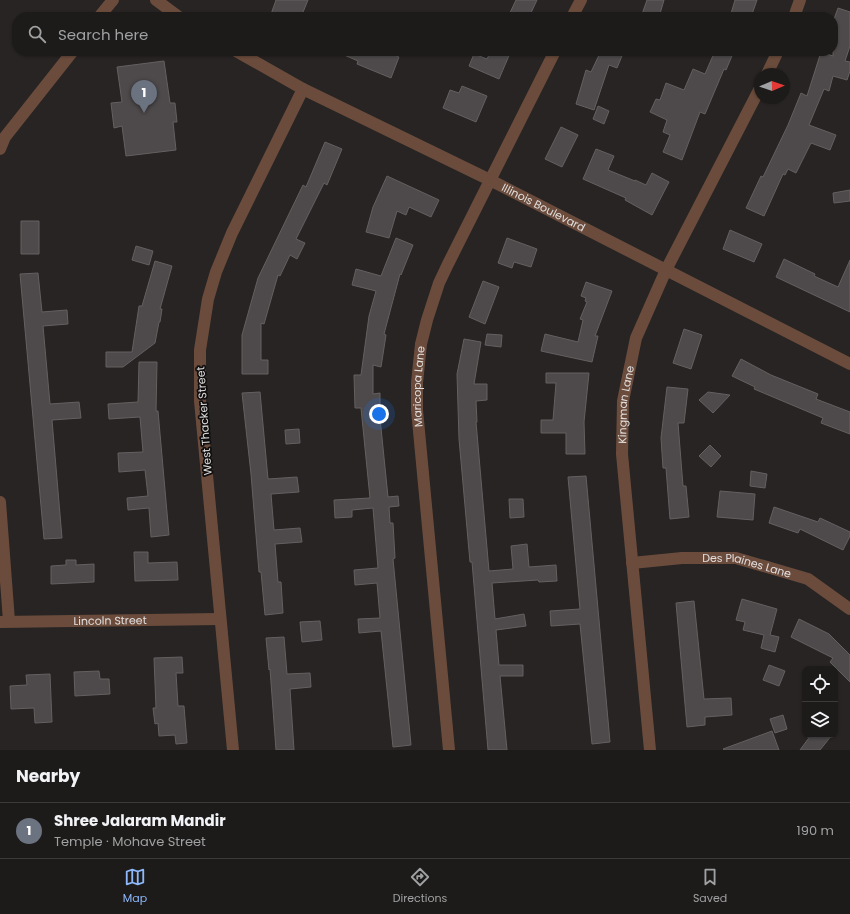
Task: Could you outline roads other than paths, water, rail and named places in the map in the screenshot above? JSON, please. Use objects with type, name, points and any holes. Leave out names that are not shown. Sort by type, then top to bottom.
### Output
[{"type":"street","points":[[103,12],[113,0]]},
{"type":"street","points":[[156,0],[172,12]]},
{"type":"street","points":[[574,12],[580,0]]},
{"type":"street","points":[[796,12],[800,0]]},
{"type":"street","points":[[0,149],[3,135],[69,56]]},
{"type":"street","name":"Illinois Boulevard","points":[[245,56],[303,88],[490,180],[850,364]]},
{"type":"street","name":"Maricopa Lane","points":[[449,750],[417,410],[419,362],[426,326],[439,284],[552,56]]},
{"type":"street","points":[[770,68],[776,56]]},
{"type":"street","name":"West Thacker Street","points":[[233,750],[200,400],[200,350],[211,287],[216,272],[232,234],[303,88]]},
{"type":"street","name":"Kingman Lane","points":[[650,750],[622,454],[623,401],[636,338],[666,270],[754,100]]},
{"type":"street","points":[[0,502],[5,622]]},
{"type":"street","name":"Des Plaines Lane","points":[[632,563],[682,558],[736,558],[808,579],[850,609]]},
{"type":"street","name":"Lincoln Street","points":[[5,622],[220,619]]},
{"type":"place","name":"Shree Jalaram Mandir","points":[[144,113]]}]
